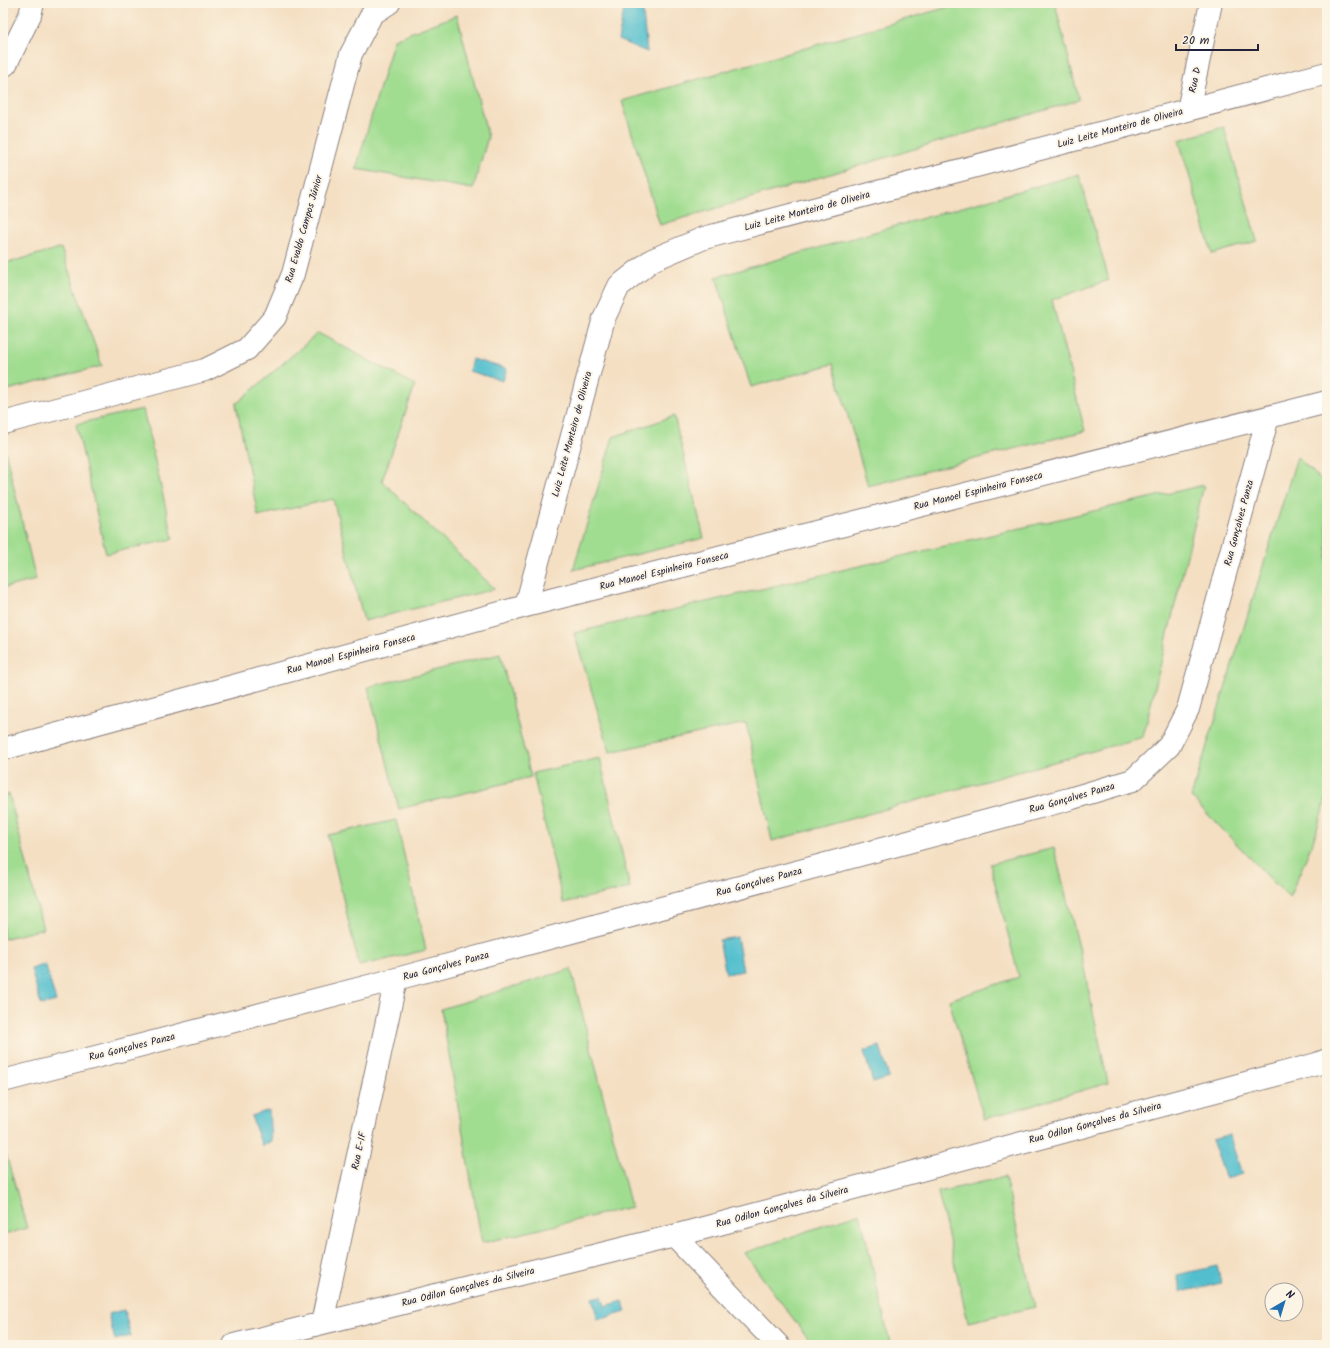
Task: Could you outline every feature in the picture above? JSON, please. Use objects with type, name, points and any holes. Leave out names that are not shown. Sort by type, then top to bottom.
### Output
[{"type":"street","points":[[3,66],[6,64],[30,14],[33,3]]},
{"type":"street","name":"Rua Evaldo Campos Júnior","points":[[3,423],[205,370],[247,349],[275,317],[293,274],[351,54],[372,14],[389,3]]},
{"type":"street","name":"Rua D","points":[[1188,110],[1211,3]]},
{"type":"street","name":"Luiz Leite Monteiro de Oliveira","points":[[526,606],[604,318],[619,286],[652,260],[704,238],[1327,73]]},
{"type":"street","name":"Rua Manoel Espinheira Fonseca","points":[[3,749],[526,606],[1327,402]]},
{"type":"street","name":"Rua Gonçalves Panza","points":[[3,1081],[396,979],[1069,800],[1133,780],[1169,746],[1188,710],[1268,417]]},
{"type":"street","name":"Rua E-1F","points":[[322,1323],[396,979]]},
{"type":"street","name":"Rua Odilon Gonçalves da Silveira","points":[[234,1345],[674,1236],[1317,1064],[1327,1060]]},
{"type":"street","points":[[674,1236],[778,1345]]},
{"type":"green space","points":[[962,3],[1055,3],[1079,100],[660,225],[622,101]]},
{"type":"green space","points":[[457,15],[488,137],[473,189],[356,169],[394,39]]},
{"type":"green space","points":[[1224,127],[1257,241],[1212,254],[1179,140]]},
{"type":"green space","points":[[1079,174],[1109,280],[1052,300],[1085,431],[868,486],[833,364],[751,387],[716,277]]},
{"type":"green space","points":[[61,248],[102,366],[3,391],[3,264]]},
{"type":"green space","points":[[318,333],[415,385],[382,481],[495,589],[364,621],[333,499],[258,516],[236,404]]},
{"type":"green space","points":[[143,409],[173,539],[106,554],[76,424]]},
{"type":"green space","points":[[674,416],[704,538],[573,570],[613,437]]},
{"type":"green space","points":[[5,450],[36,580],[3,588],[3,451]]},
{"type":"green space","points":[[1297,457],[1327,485],[1327,796],[1314,839],[1289,898],[1191,797]]},
{"type":"green space","points":[[1204,485],[1143,737],[772,841],[746,723],[610,752],[574,633]]},
{"type":"green space","points":[[500,654],[531,777],[399,809],[368,687]]},
{"type":"green space","points":[[600,758],[630,888],[563,903],[533,773]]},
{"type":"green space","points":[[9,794],[43,929],[3,939],[3,796]]},
{"type":"green space","points":[[396,820],[426,950],[359,966],[328,835]]},
{"type":"green space","points":[[1054,848],[1082,959],[1108,1083],[984,1119],[949,1000],[1019,977],[990,864]]},
{"type":"green space","points":[[571,969],[631,1207],[482,1243],[441,1009]]},
{"type":"green space","points":[[3,1144],[27,1228],[3,1235]]},
{"type":"green space","points":[[1005,1177],[1035,1307],[968,1322],[938,1192]]},
{"type":"green space","points":[[860,1213],[890,1343],[882,1345],[813,1345],[744,1253]]},
{"type":"water","points":[[642,4],[647,52],[618,40],[624,9]]},
{"type":"water","points":[[472,359],[507,369],[503,381],[469,371]]},
{"type":"water","points":[[737,937],[743,971],[726,974],[719,940]]},
{"type":"water","points":[[45,964],[56,1001],[41,1005],[31,969]]},
{"type":"water","points":[[880,1046],[889,1078],[873,1083],[864,1051]]},
{"type":"water","points":[[269,1110],[271,1141],[262,1146],[251,1116]]},
{"type":"water","points":[[1229,1135],[1242,1174],[1226,1179],[1212,1140]]},
{"type":"water","points":[[1217,1266],[1221,1283],[1181,1292],[1177,1275]]},
{"type":"water","points":[[602,1296],[605,1306],[623,1301],[626,1312],[598,1320],[592,1298]]},
{"type":"water","points":[[124,1310],[131,1336],[115,1340],[108,1314]]}]
